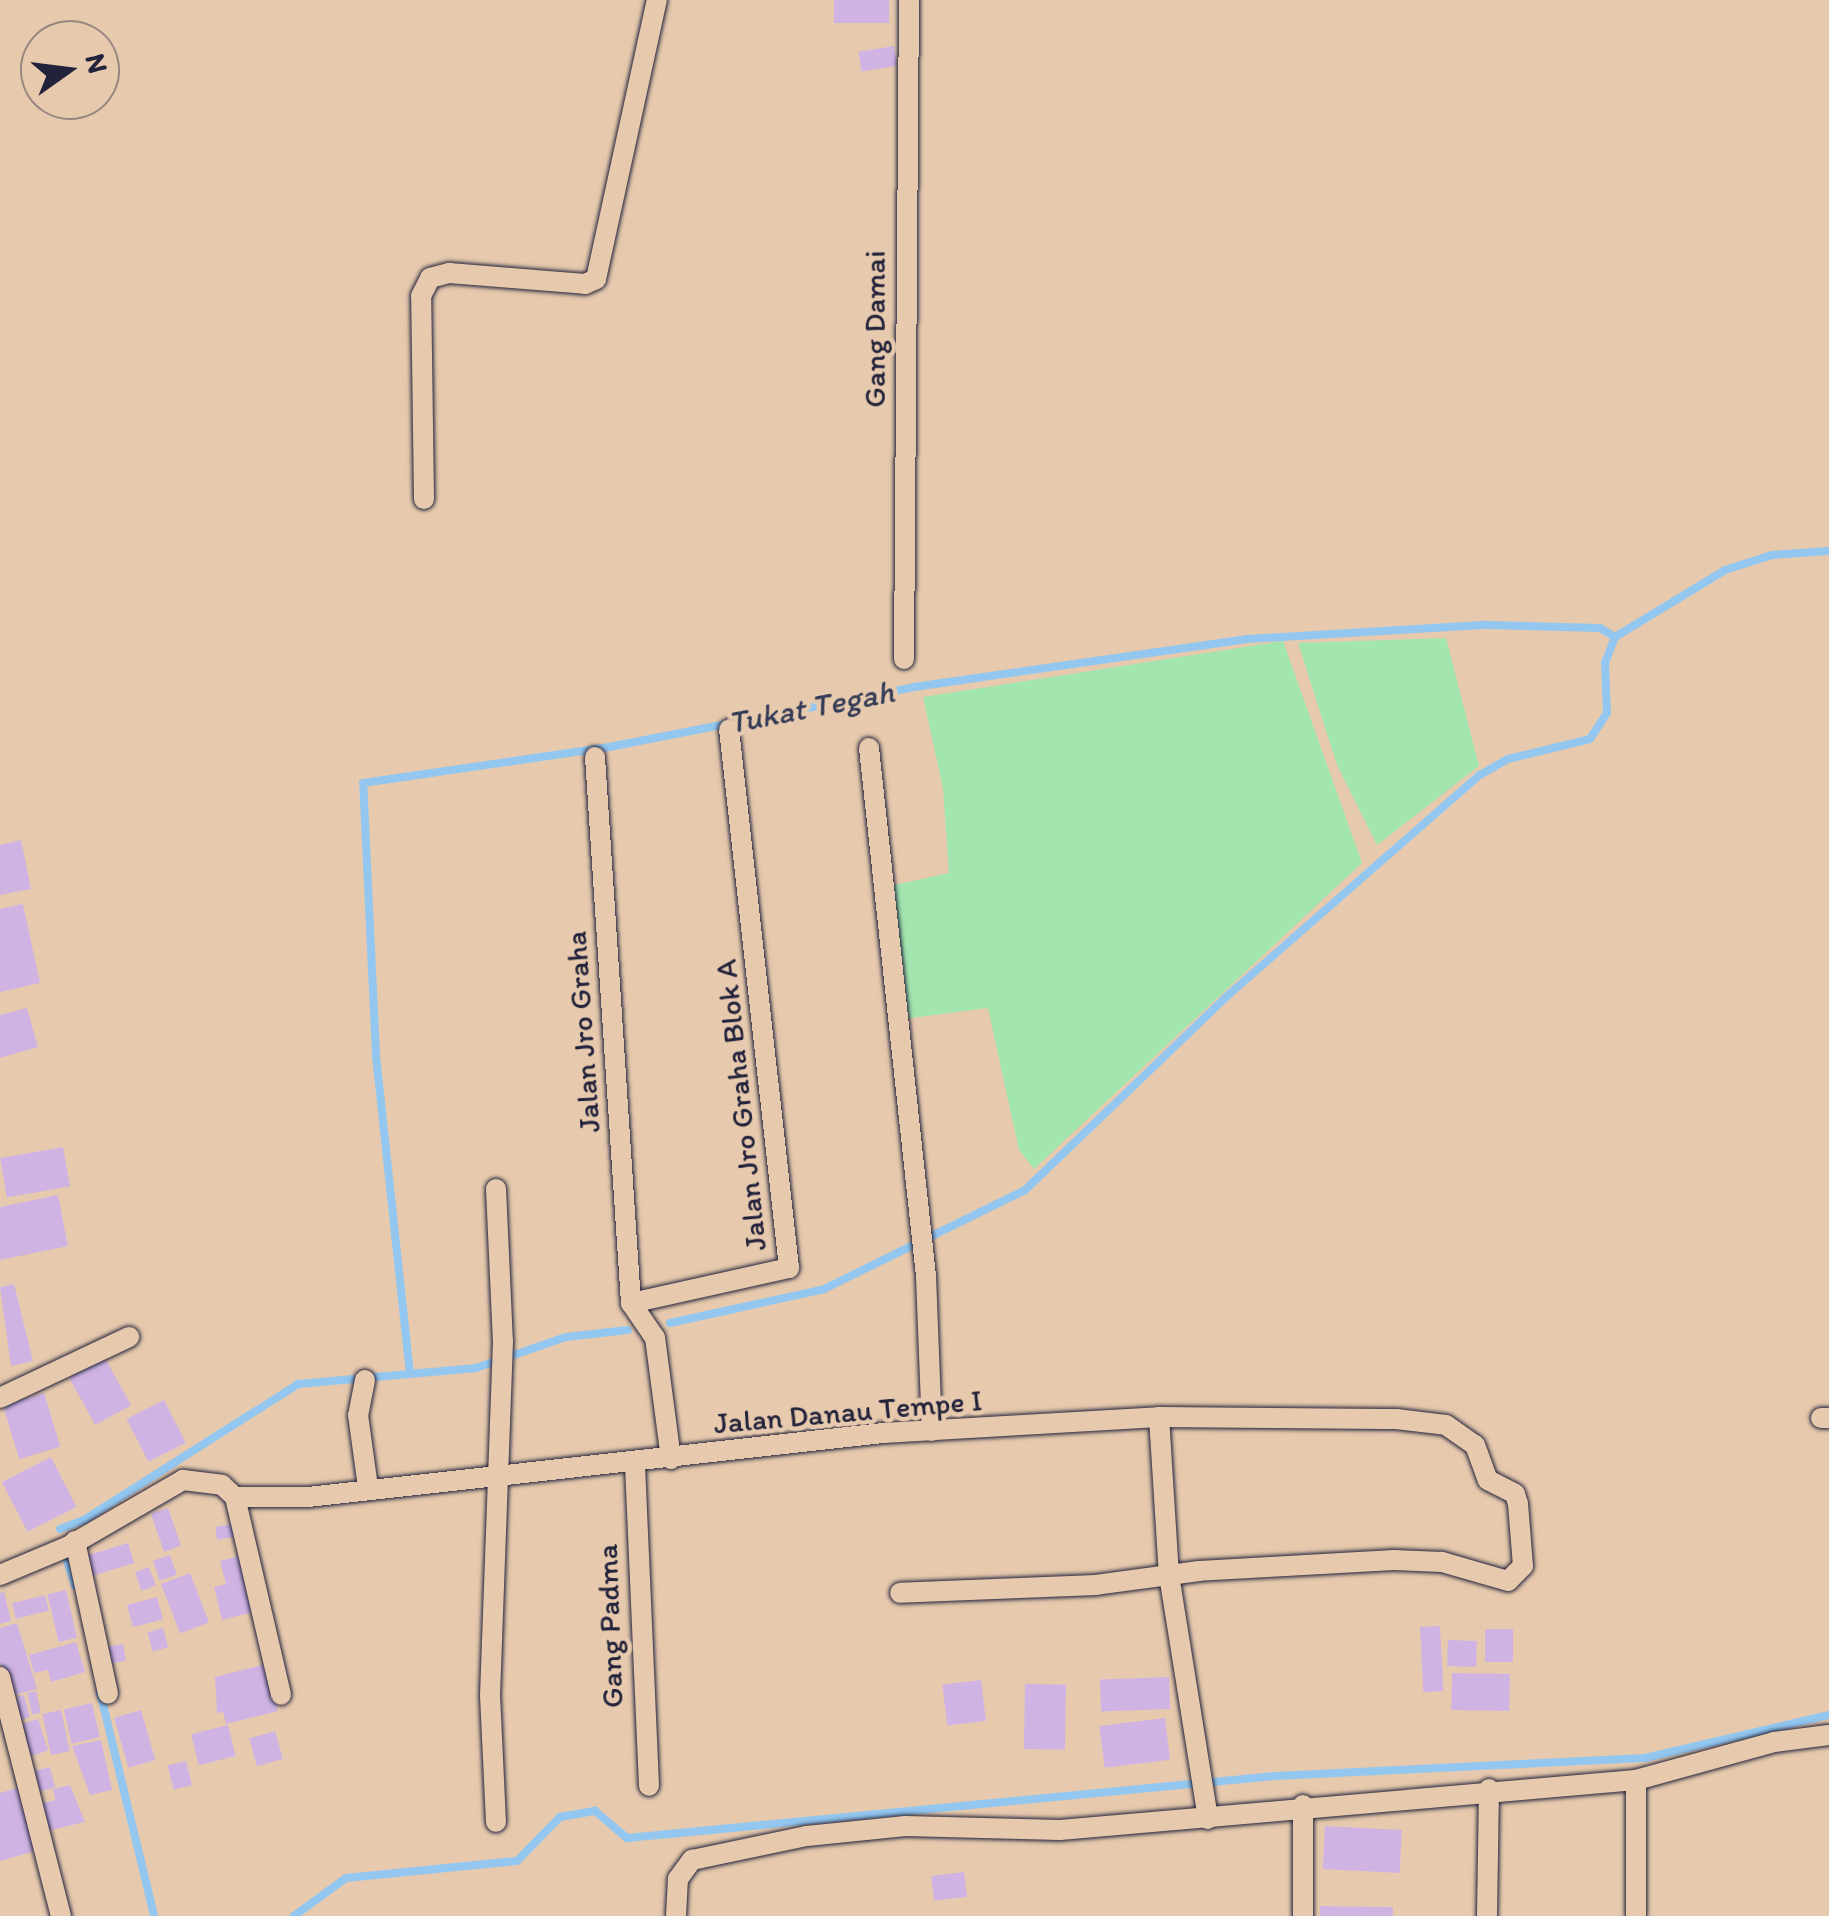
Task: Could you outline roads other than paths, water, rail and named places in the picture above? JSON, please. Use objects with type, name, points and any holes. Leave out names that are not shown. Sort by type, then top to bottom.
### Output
[{"type":"street","points":[[424,499],[420,296],[430,278],[449,273],[585,284],[596,278],[657,0]]},
{"type":"street","name":"Gang Damai","points":[[904,659],[908,0]]},
{"type":"street","name":"Jalan Jro Graha Blok A","points":[[631,1303],[789,1268],[729,729]]},
{"type":"street","points":[[870,748],[926,1276],[932,1431]]},
{"type":"street","name":"Jalan Jro Graha","points":[[595,757],[631,1303]]},
{"type":"street","points":[[496,1189],[504,1340],[490,1695],[496,1822]]},
{"type":"street","points":[[631,1303],[656,1338],[670,1459]]},
{"type":"street","points":[[0,1398],[129,1337]]},
{"type":"street","points":[[365,1380],[358,1415],[368,1487]]},
{"type":"street","points":[[1159,1417],[1170,1575],[1206,1812]]},
{"type":"street","name":"Jalan Danau Tempe I","points":[[0,1575],[74,1541],[182,1480],[222,1485],[235,1497],[308,1497],[368,1487],[496,1479],[932,1431],[1159,1417],[1396,1418],[1463,1434],[1475,1445],[1488,1480],[1515,1494],[1523,1566],[1519,1576],[1493,1581],[1424,1560],[1170,1575]]},
{"type":"street","name":"Gang Padma","points":[[634,1465],[650,1786]]},
{"type":"street","points":[[235,1497],[281,1695]]},
{"type":"street","points":[[74,1541],[108,1692]]},
{"type":"street","points":[[900,1592],[1096,1585],[1170,1575]]},
{"type":"street","points":[[0,1676],[61,1916]]},
{"type":"street","points":[[676,1916],[678,1878],[692,1860],[807,1836],[906,1826],[1060,1830],[1206,1812],[1636,1780],[1774,1742],[1829,1735]]},
{"type":"street","points":[[1636,1780],[1636,1916]]},
{"type":"street","points":[[1487,1916],[1489,1789]]},
{"type":"street","points":[[1302,1805],[1303,1916]]},
{"type":"waterway","points":[[670,1323],[824,1289],[1025,1190],[1226,997],[1480,775],[1508,759],[1590,739],[1607,713],[1605,663],[1615,637],[1725,570],[1772,555],[1829,551]]},
{"type":"waterway","name":"Tukat Tegah","points":[[410,1374],[376,1055],[363,783],[609,747],[914,687],[1248,639],[1487,625],[1600,628],[1615,637]]},
{"type":"waterway","points":[[60,1529],[84,1520],[298,1384],[476,1368],[566,1337],[628,1330]]},
{"type":"waterway","points":[[67,1561],[75,1586]]},
{"type":"waterway","points":[[100,1692],[154,1916]]},
{"type":"waterway","points":[[294,1916],[346,1878],[517,1861],[560,1817],[595,1811],[627,1838],[1275,1776],[1645,1758],[1829,1715]]}]
